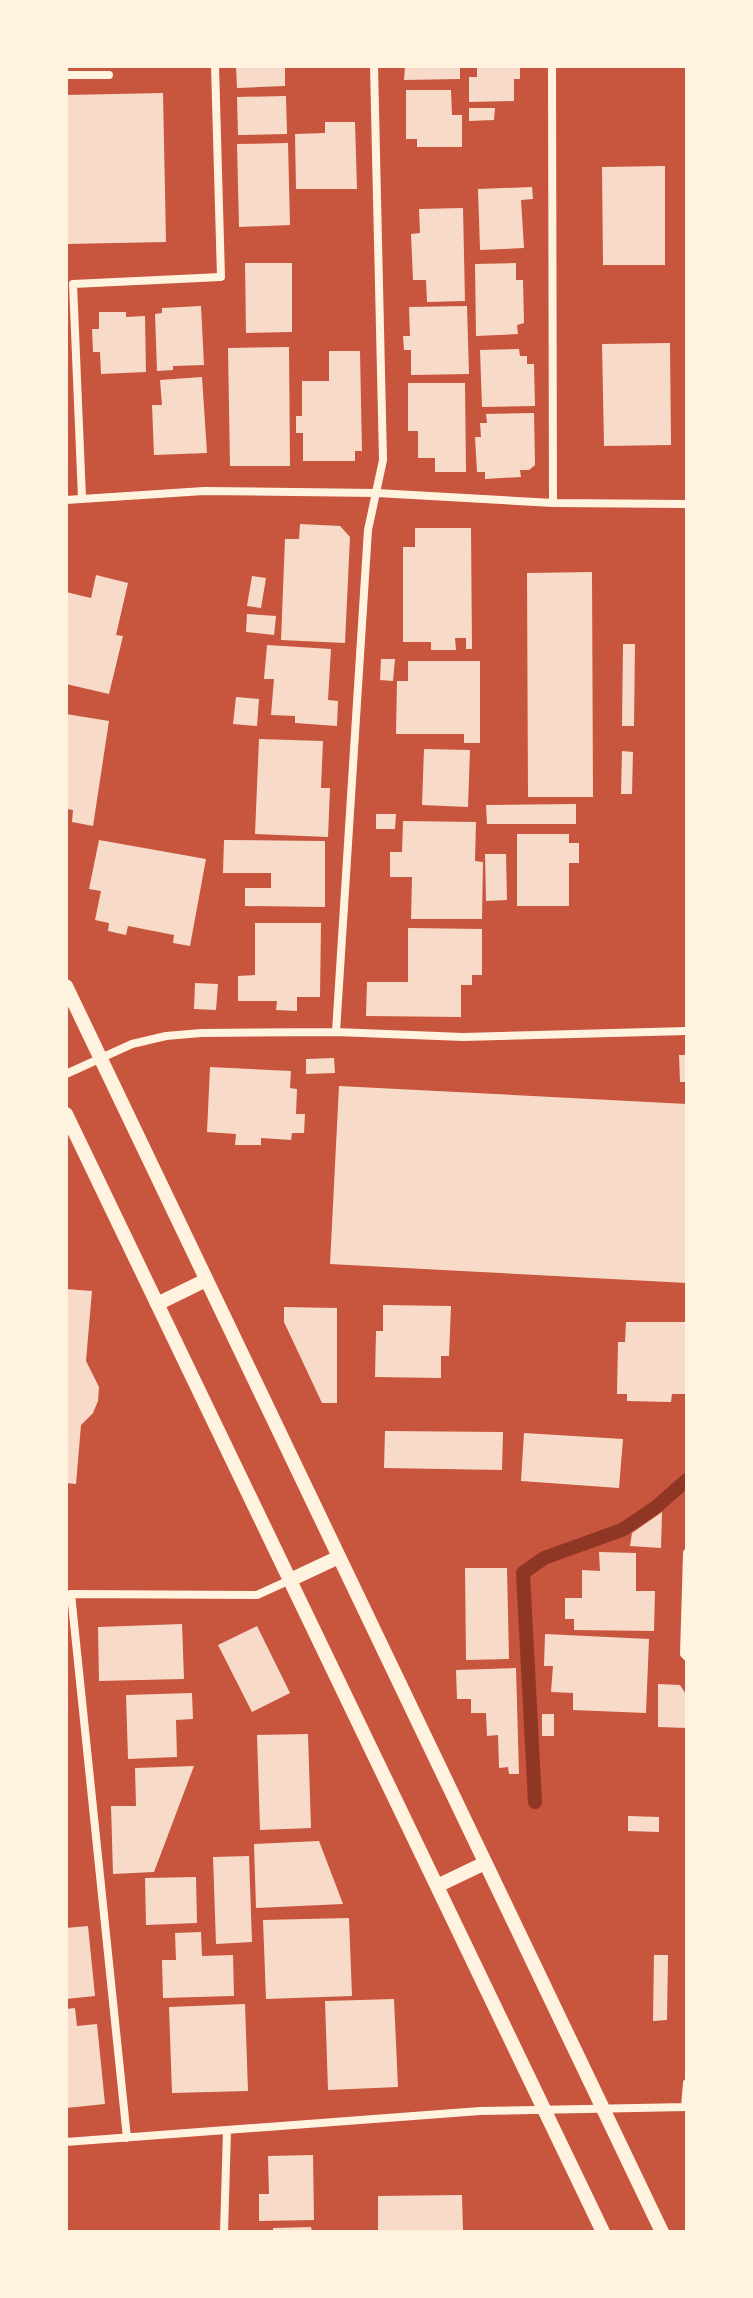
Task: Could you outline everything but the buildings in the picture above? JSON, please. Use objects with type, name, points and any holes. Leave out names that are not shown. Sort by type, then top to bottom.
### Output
[{"type":"street","points":[[82,498],[73,284],[221,277],[215,66]]},
{"type":"street","points":[[336,1032],[368,530],[383,460],[374,66]]},
{"type":"street","points":[[552,66],[553,503]]},
{"type":"street","points":[[66,75],[109,75]]},
{"type":"street","points":[[66,500],[204,491],[377,493],[553,503],[687,504]]},
{"type":"street","points":[[66,986],[662,2232]]},
{"type":"street","points":[[66,1074],[132,1044],[166,1036],[201,1033],[336,1032],[463,1037],[687,1031]]},
{"type":"street","points":[[66,1114],[603,2232]]},
{"type":"street","points":[[157,1304],[206,1280]]},
{"type":"street","points":[[687,1553],[684,1654],[687,1657]]},
{"type":"street","points":[[127,2138],[71,1594],[257,1595],[339,1557]]},
{"type":"street","points":[[437,1886],[485,1863]]},
{"type":"street","points":[[66,2142],[480,2111],[686,2107],[687,2083]]},
{"type":"street","points":[[224,2232],[227,2131]]},
{"type":"waterway","points":[[535,1802],[523,1573],[544,1558],[622,1530],[656,1507],[687,1480]]}]
